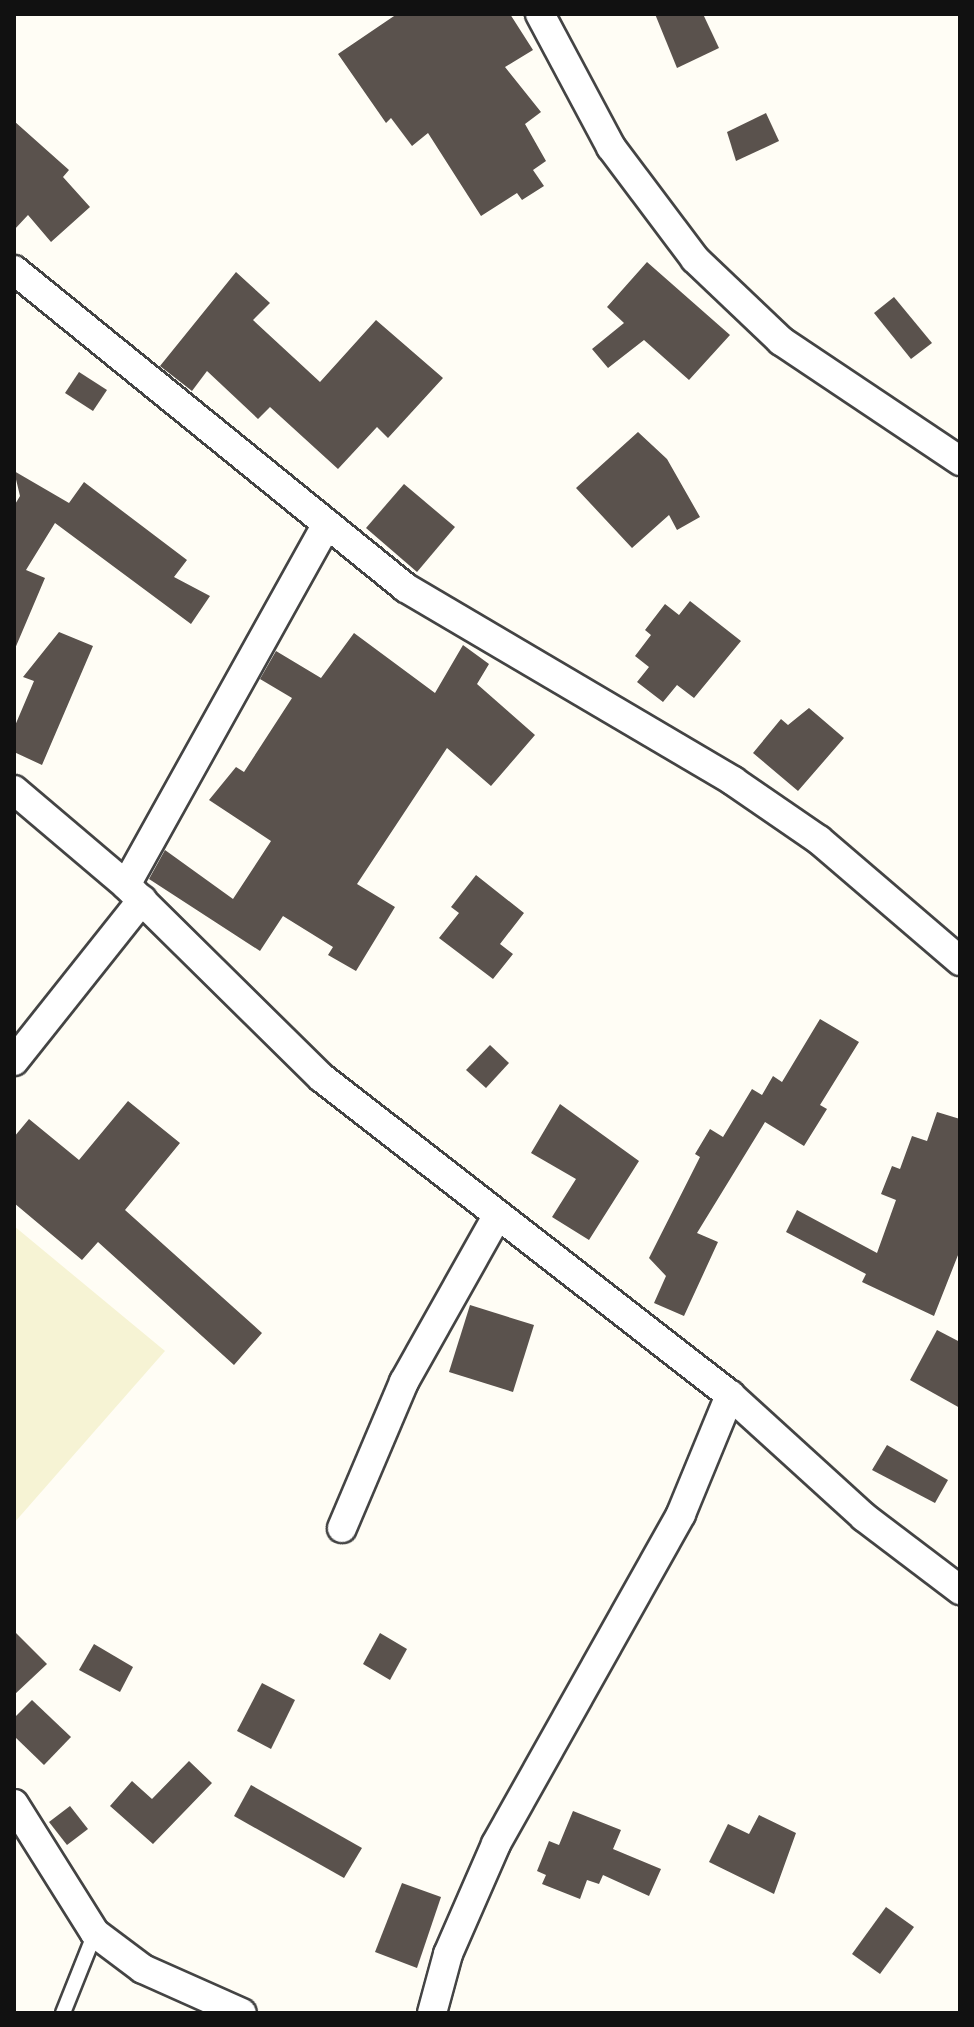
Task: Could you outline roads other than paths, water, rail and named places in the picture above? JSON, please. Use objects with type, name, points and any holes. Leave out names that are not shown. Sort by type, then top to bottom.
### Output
[{"type":"street","points":[[540,14],[611,147],[695,259],[781,341],[960,461]]},
{"type":"street","points":[[14,270],[406,588],[733,781],[819,840],[960,961]]},
{"type":"street","points":[[14,1061],[134,892],[327,524]]},
{"type":"street","points":[[14,790],[134,892],[322,1078],[496,1218],[730,1395],[864,1517],[960,1590]]},
{"type":"street","points":[[342,1528],[404,1382],[496,1218]]},
{"type":"street","points":[[432,2013],[448,1954],[496,1844],[674,1527],[730,1395]]},
{"type":"street","points":[[14,1804],[95,1933],[143,1969],[242,2013]]},
{"type":"lane","points":[[63,2013],[95,1933]]}]
